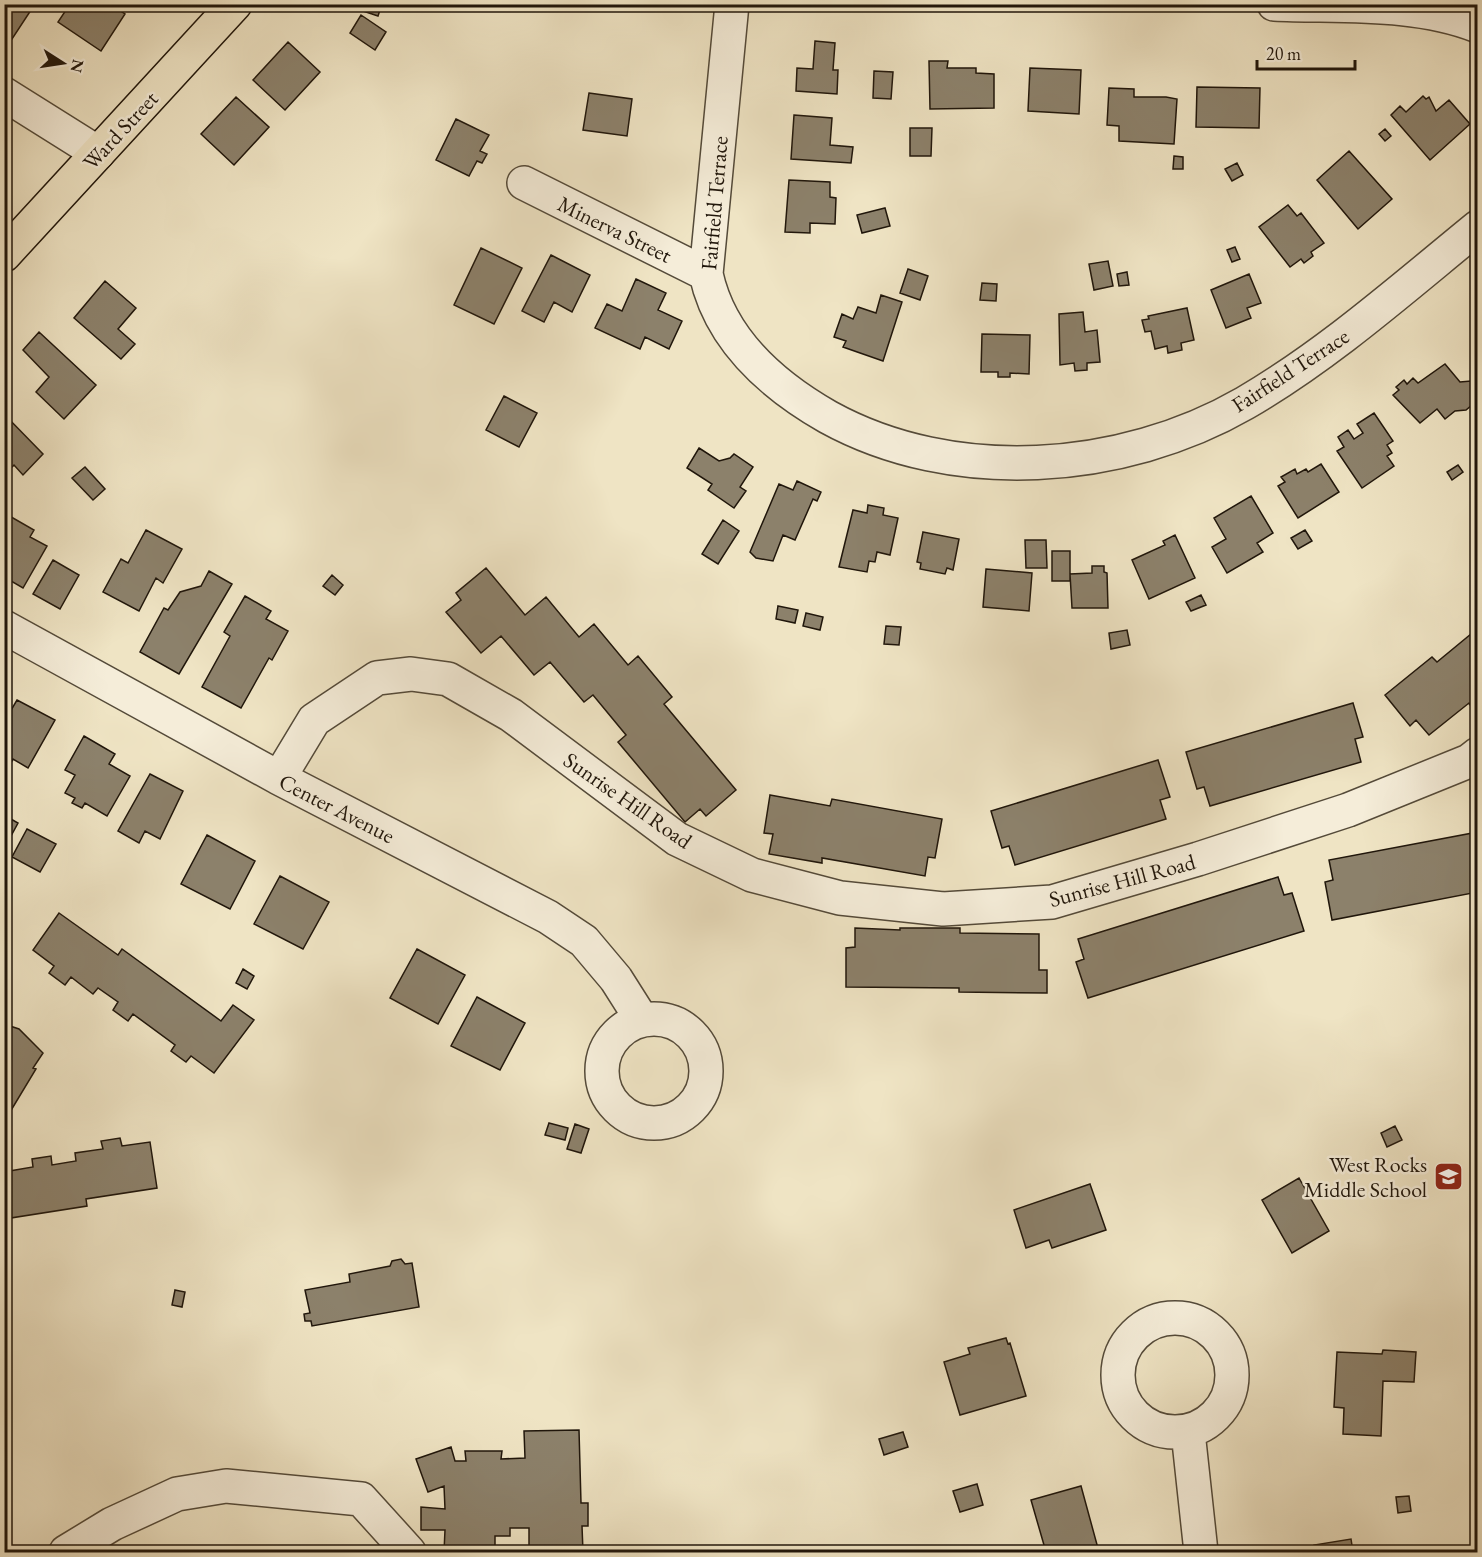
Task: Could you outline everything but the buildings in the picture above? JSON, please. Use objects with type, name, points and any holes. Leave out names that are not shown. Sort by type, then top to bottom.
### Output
[{"type":"main road","name":"Ward Street","points":[[4,255],[235,4]]},
{"type":"street","name":"Fairfield Terrace","points":[[732,4],[706,274],[717,310],[747,354],[791,394],[844,425],[913,452],[1007,463],[1068,460],[1162,439],[1243,404],[1308,362],[1353,329],[1478,227]]},
{"type":"street","points":[[1274,4],[1411,11],[1478,26]]},
{"type":"street","points":[[4,94],[98,153]]},
{"type":"street","name":"Minerva Street","points":[[524,183],[706,274]]},
{"type":"street","name":"Center Avenue","points":[[4,627],[279,778],[548,917],[584,941],[616,979],[642,1020]]},
{"type":"street","name":"Sunrise Hill Road","points":[[279,778],[314,720],[377,678],[411,674],[448,679],[511,715],[677,838],[752,875],[840,898],[943,909],[1052,902],[1198,859],[1348,810],[1469,761],[1478,754]]},
{"type":"street","points":[[1188,1432],[1201,1552]]},
{"type":"street","points":[[66,1552],[112,1524],[177,1494],[226,1486],[361,1499],[409,1552]]},
{"type":"place","name":"West Rocks Middle School","points":[[1448,1177]]}]
